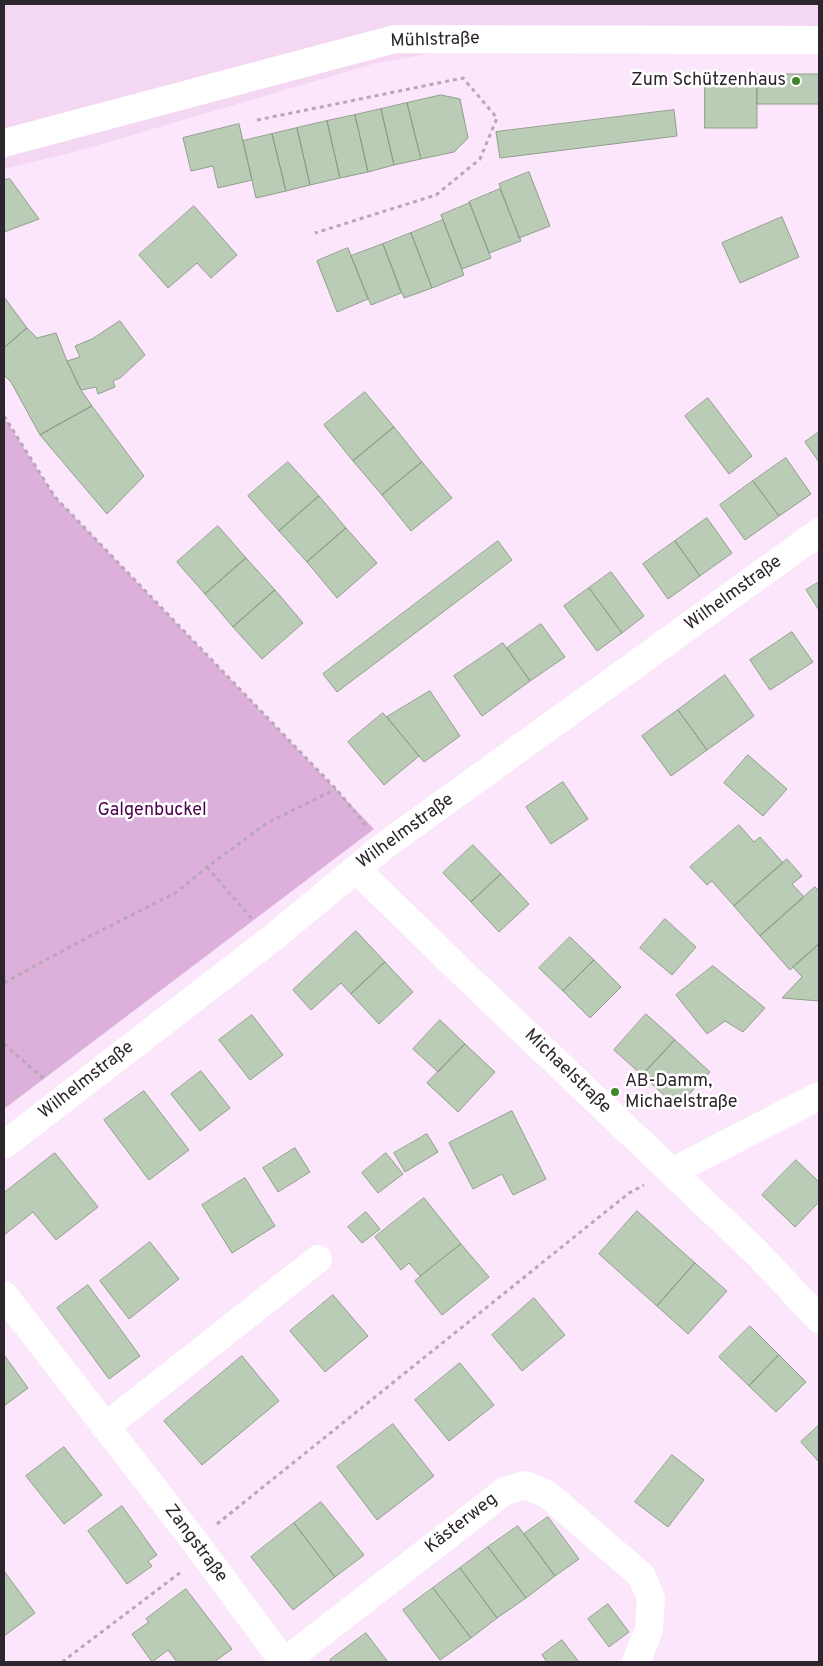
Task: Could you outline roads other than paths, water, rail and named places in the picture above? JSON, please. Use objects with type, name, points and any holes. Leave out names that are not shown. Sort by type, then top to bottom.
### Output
[{"type":"street","name":"Mühlstraße","points":[[4,143],[395,39],[819,40]]},
{"type":"street","name":"Wilhelmstraße","points":[[4,1145],[270,940],[384,846],[819,532]]},
{"type":"street","name":"Michaelstraße","points":[[356,869],[757,1253],[819,1319]]},
{"type":"street","points":[[672,1172],[819,1096]]},
{"type":"street","points":[[105,1427],[318,1259]]},
{"type":"street","name":"Zangstraße","points":[[4,1295],[199,1548],[284,1662]]},
{"type":"street","name":"Kästerweg","points":[[284,1662],[505,1491],[526,1485],[547,1494],[641,1575],[651,1598],[649,1630],[636,1662]]},
{"type":"place","name":"Zum Schützenhaus","points":[[796,81]]},
{"type":"place","name":"AB-Damm, Michaelstraße","points":[[615,1092]]},
{"type":"park label","name":"Galgenbuckel","points":[[152,811]]}]
